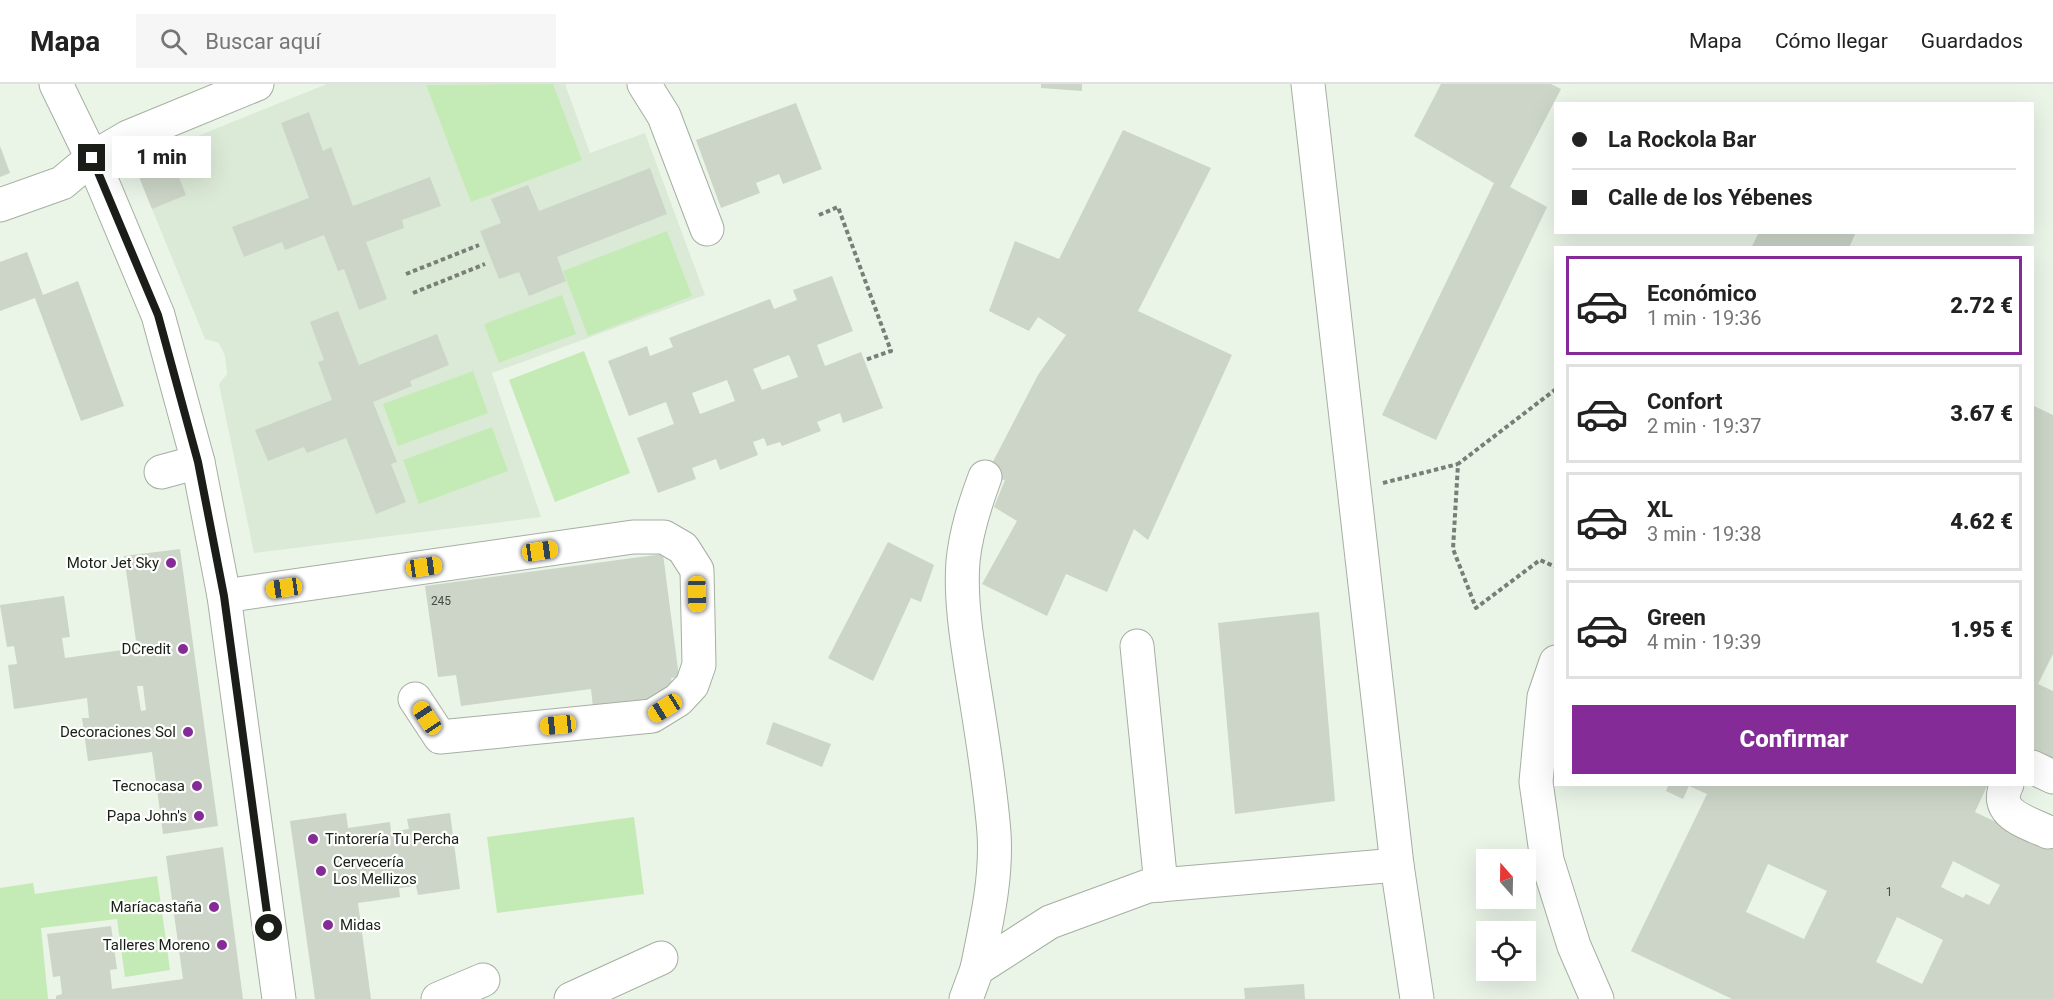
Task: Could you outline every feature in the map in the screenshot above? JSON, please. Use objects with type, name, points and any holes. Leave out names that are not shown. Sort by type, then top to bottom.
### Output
[{"type":"street","points":[[56,84],[92,158],[158,315],[198,462],[224,596],[279,999]]},
{"type":"street","points":[[0,205],[62,183],[92,158],[128,136],[257,84]]},
{"type":"street","points":[[644,84],[664,116],[707,229]]},
{"type":"street","points":[[1308,84],[1397,865],[1417,999]]},
{"type":"street","points":[[161,472],[198,462]]},
{"type":"street","points":[[966,999],[978,969],[994,869],[994,834],[968,646],[963,591],[963,563],[972,512],[984,477]]},
{"type":"street","points":[[224,596],[633,537],[664,537],[683,548],[697,570],[699,665],[692,685],[678,700],[652,716],[440,737],[415,699]]},
{"type":"street","points":[[1137,646],[1161,885]]},
{"type":"street","points":[[1554,668],[1544,697],[1536,782],[1547,860],[1574,946],[1597,999]]},
{"type":"street","points":[[2034,768],[2053,777]]},
{"type":"street","points":[[2006,786],[2002,794],[2004,807],[2014,816],[2048,832]]},
{"type":"street","points":[[978,969],[1050,922],[1148,886],[1397,865]]},
{"type":"street","points":[[572,999],[661,958]]},
{"type":"street","points":[[438,999],[483,980]]},
{"type":"path","points":[[819,214],[838,207],[891,351],[865,360]]},
{"type":"path","points":[[406,274],[479,245]]},
{"type":"path","points":[[413,293],[485,264]]},
{"type":"path","points":[[1354,491],[1458,464],[1554,391]]},
{"type":"path","points":[[1458,464],[1453,549],[1476,608],[1540,560],[1554,566]]},
{"type":"shaded area","points":[[327,84],[565,84],[590,153],[645,133],[705,295],[492,373],[541,517],[254,553],[219,384],[227,374],[225,356],[219,343],[205,339],[133,162]]},
{"type":"green space","points":[[553,84],[582,160],[471,202],[426,85]]},
{"type":"green space","points":[[667,231],[692,296],[588,336],[563,271]]},
{"type":"green space","points":[[562,295],[576,334],[499,363],[484,324]]},
{"type":"green space","points":[[584,351],[630,473],[555,502],[509,380]]},
{"type":"green space","points":[[473,371],[488,413],[398,446],[383,404]]},
{"type":"green space","points":[[492,427],[508,471],[419,504],[403,460]]},
{"type":"green space","points":[[634,817],[644,894],[497,913],[487,837]]},
{"type":"green space","points":[[157,876],[170,970],[125,977],[117,919],[41,928],[48,999],[0,999],[0,888],[33,883],[35,894]]},
{"type":"building","points":[[1041,84],[1082,84],[1082,91],[1041,88]]},
{"type":"building","points":[[1441,84],[1551,84],[1561,89],[1510,187],[1547,207],[1436,440],[1382,415],[1494,183],[1414,136]]},
{"type":"building","points":[[796,103],[822,169],[783,184],[779,174],[756,183],[760,193],[721,208],[696,140]]},
{"type":"building","points":[[309,112],[323,151],[331,147],[353,206],[430,177],[441,206],[402,220],[404,228],[366,242],[387,299],[359,310],[344,269],[338,271],[324,235],[285,250],[282,242],[244,257],[232,227],[309,198],[281,123]]},
{"type":"building","points":[[1123,130],[1211,168],[1138,311],[1232,355],[1148,540],[1134,529],[1107,592],[1066,574],[1047,616],[982,584],[1017,521],[994,507],[1005,480],[985,477],[1038,375],[1066,335],[1038,317],[1029,331],[989,311],[1015,241],[1059,259]]},
{"type":"building","points":[[0,146],[10,173],[0,177]]},
{"type":"building","points":[[167,148],[186,195],[152,209],[133,162]]},
{"type":"building","points":[[650,168],[667,214],[557,257],[566,281],[529,296],[519,272],[499,279],[480,231],[501,223],[491,199],[528,185],[539,211]]},
{"type":"building","points":[[1758,234],[1855,234],[1850,246],[1752,246]]},
{"type":"building","points":[[27,252],[43,295],[78,281],[124,406],[81,421],[35,298],[0,311],[0,262]]},
{"type":"building","points":[[832,276],[853,331],[817,345],[825,366],[861,352],[883,408],[843,423],[840,413],[817,422],[821,431],[782,446],[780,442],[767,446],[764,438],[753,442],[758,455],[720,470],[716,459],[692,468],[696,479],[658,493],[637,438],[674,424],[666,402],[629,416],[608,361],[647,346],[650,356],[673,347],[669,338],[770,299],[774,309],[797,300],[793,290]],"holes":[[[789,355],[798,377],[762,390],[753,369]],[[727,380],[735,401],[700,414],[692,393]]]},
{"type":"building","points":[[338,311],[359,365],[437,334],[449,365],[410,381],[412,386],[373,402],[397,462],[391,464],[406,502],[376,514],[346,438],[307,453],[304,447],[268,461],[255,430],[332,400],[318,362],[324,360],[310,322]]},
{"type":"building","points":[[2034,406],[2053,415],[2053,654],[2038,684],[2053,691],[2053,759],[2034,750]]},
{"type":"building","points":[[888,542],[934,565],[921,602],[911,598],[873,681],[828,658]]},
{"type":"building","points":[[180,549],[218,826],[163,834],[152,752],[88,761],[82,718],[89,718],[87,698],[14,709],[8,665],[17,664],[14,646],[7,647],[0,605],[64,596],[70,637],[62,638],[65,658],[137,648],[124,556]],"holes":[[[137,686],[143,686],[146,710],[141,711]]]},
{"type":"building","points":[[663,554],[679,677],[671,678],[674,696],[593,707],[591,689],[461,706],[456,675],[438,677],[425,586]]},
{"type":"building","points":[[1319,612],[1335,801],[1235,814],[1218,623]]},
{"type":"building","points":[[773,722],[831,744],[822,767],[766,744]]},
{"type":"building","points":[[1668,786],[1689,786],[1683,799],[1666,791]]},
{"type":"building","points":[[1689,786],[1987,786],[1975,812],[2042,844],[2053,821],[2053,999],[1732,999],[1631,951],[1707,794]],"holes":[[[1953,861],[2000,885],[1989,905],[1966,894],[1963,898],[1941,887]],[[1768,864],[1827,891],[1804,939],[1746,912]],[[1897,917],[1943,940],[1922,984],[1876,962]]]},
{"type":"building","points":[[346,813],[348,828],[390,822],[391,832],[409,829],[407,819],[450,813],[460,889],[418,895],[416,886],[399,888],[400,897],[358,903],[371,999],[315,999],[290,821]]},
{"type":"building","points":[[223,847],[243,999],[56,999],[56,996],[62,994],[60,976],[53,977],[47,934],[111,926],[117,969],[110,970],[112,989],[183,979],[166,856]]},
{"type":"building","points":[[1304,984],[1305,999],[1245,999],[1244,988]]},
{"type":"place","name":"Motor Jet Sky","points":[[171,563]]},
{"type":"place","name":"DCredit","points":[[183,649]]},
{"type":"place","name":"Decoraciones Sol","points":[[188,732]]},
{"type":"place","name":"Tecnocasa","points":[[197,786]]},
{"type":"place","name":"Papa John's","points":[[199,816]]},
{"type":"place","name":"Tintorería Tu Percha","points":[[313,839]]},
{"type":"place","name":"Cervecería Los Mellizos","points":[[321,871]]},
{"type":"place","name":"Maríacastaña","points":[[214,907]]},
{"type":"place","name":"Midas","points":[[328,925]]},
{"type":"place","name":"Talleres Moreno","points":[[222,945]]},
{"type":"route","points":[[92,158],[158,315],[198,462],[224,596],[269,928]]}]
